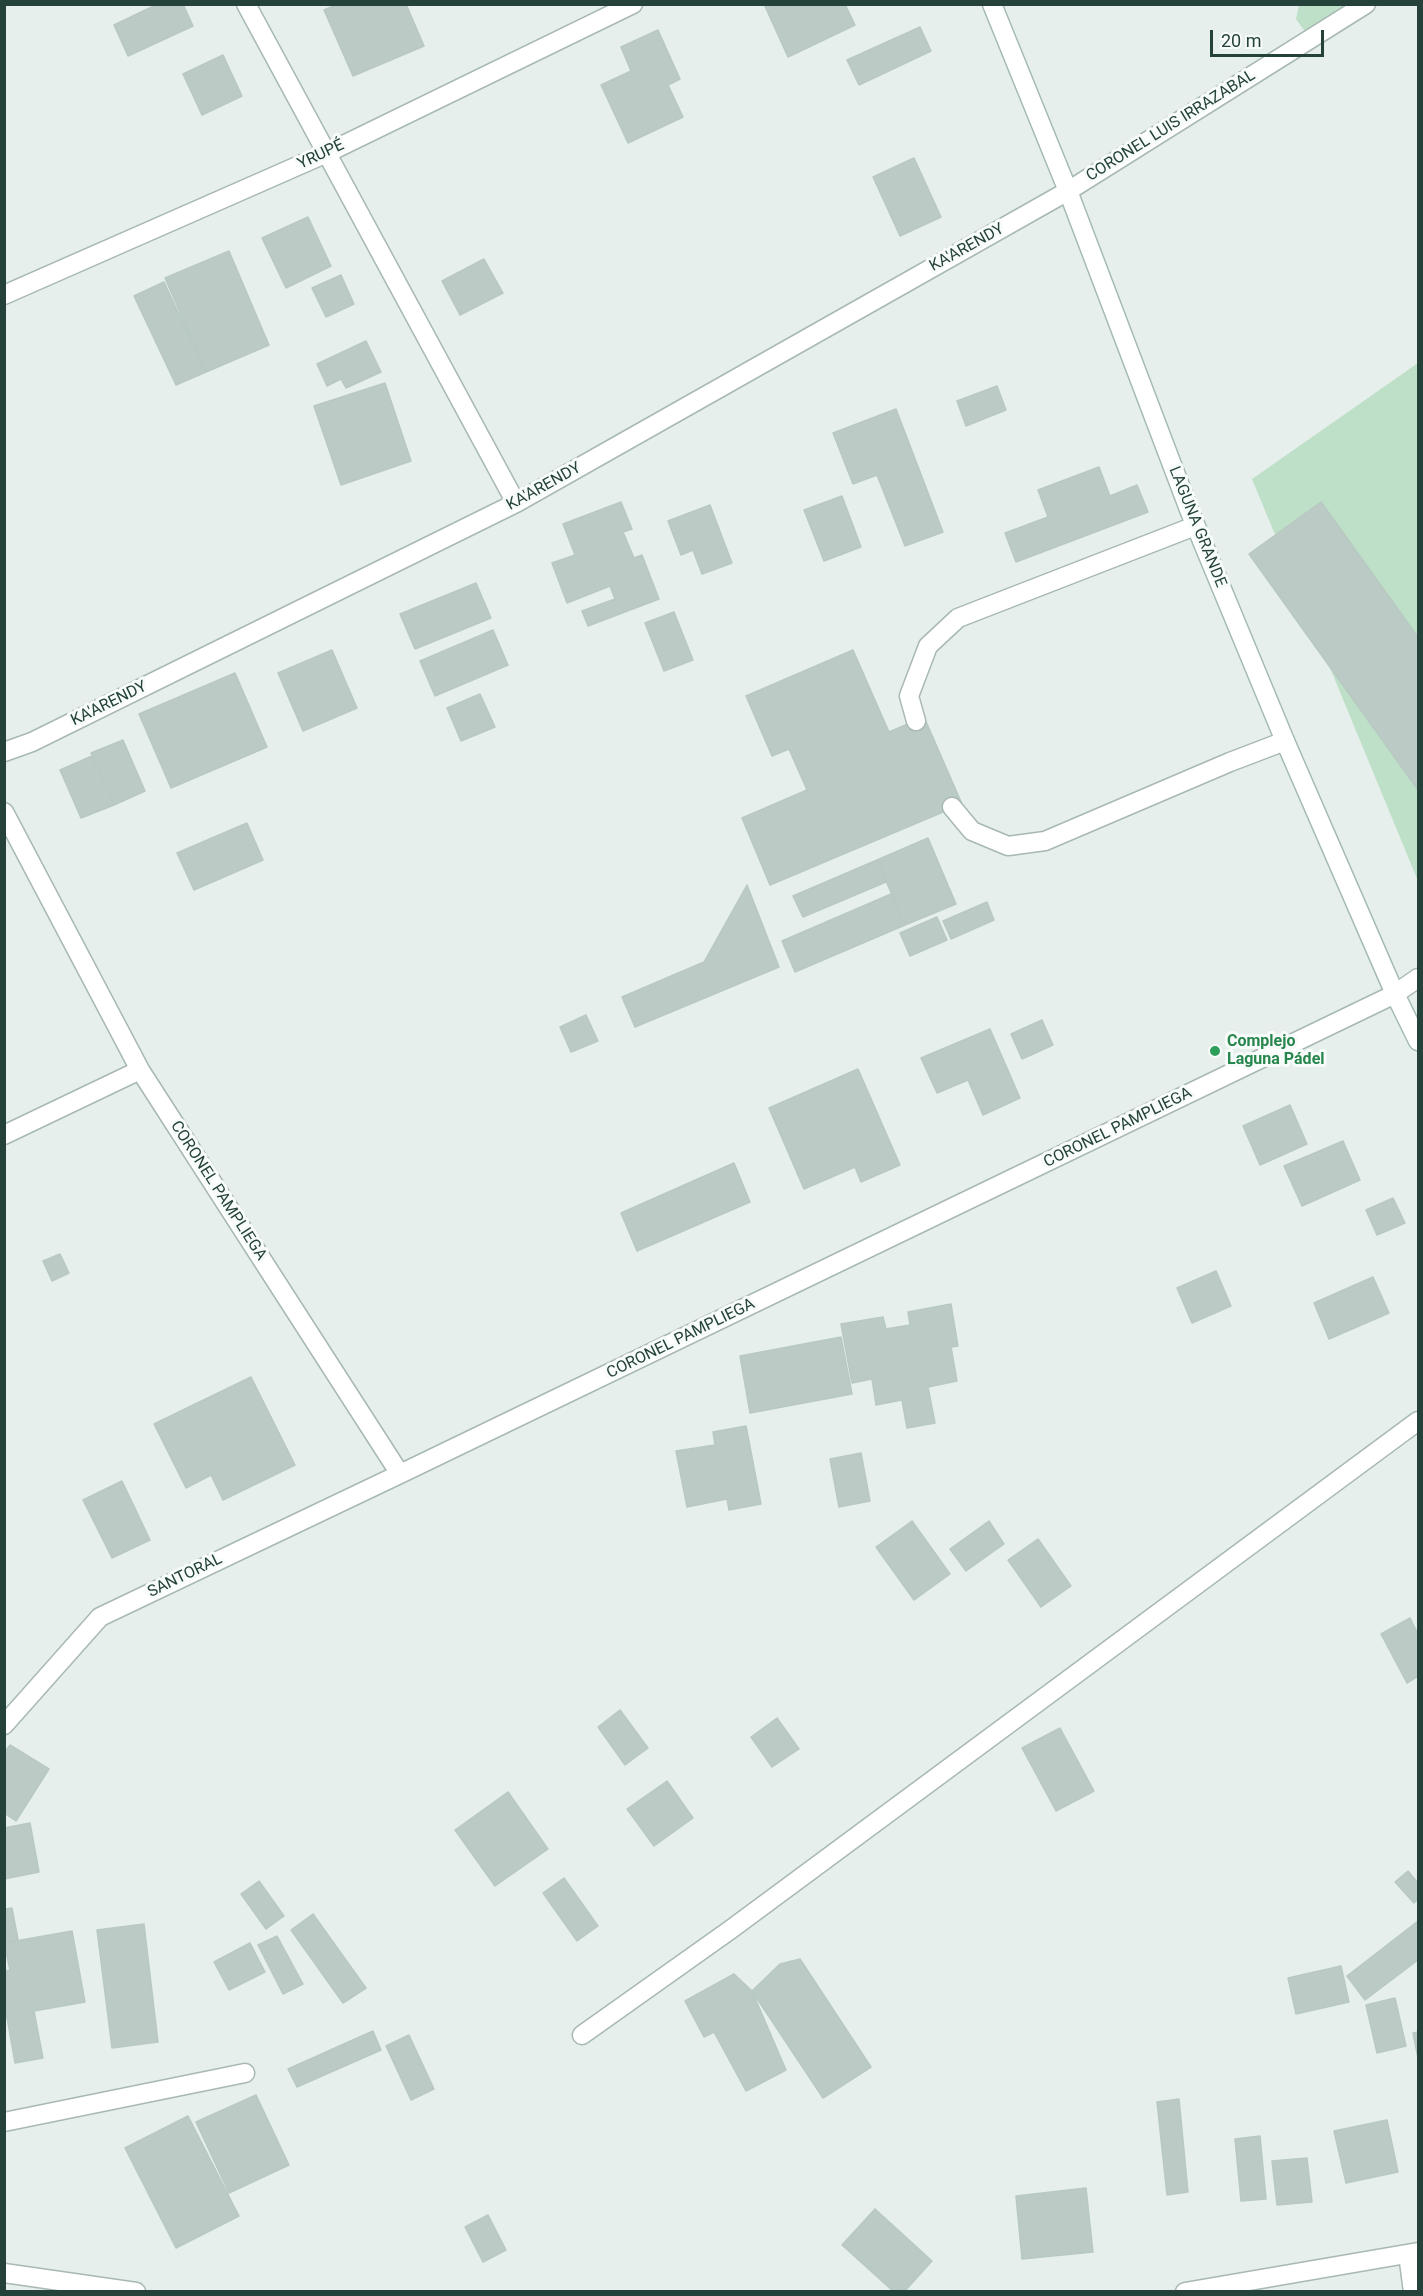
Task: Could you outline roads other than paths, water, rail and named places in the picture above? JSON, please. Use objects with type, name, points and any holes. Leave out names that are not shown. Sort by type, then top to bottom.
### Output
[{"type":"street","points":[[246,4],[516,503]]},
{"type":"street","name":"YRUPÉ","points":[[4,295],[327,153],[633,4]]},
{"type":"street","name":"LAGUNA GRANDE","points":[[992,4],[1068,191],[1196,525],[1285,741],[1395,994],[1419,1041]]},
{"type":"street","name":"CORONEL LUIS IRRAZABAL","points":[[1068,191],[1366,4]]},
{"type":"street","name":"KA'ARENDY","points":[[4,752],[43,737],[516,503],[1068,191]]},
{"type":"street","points":[[916,720],[909,696],[928,646],[958,618],[1196,525]]},
{"type":"street","points":[[952,807],[972,831],[1008,846],[1045,841],[1285,741]]},
{"type":"street","name":"CORONEL PAMPLIEGA","points":[[4,812],[140,1070],[400,1474],[1395,994],[1419,978]]},
{"type":"street","points":[[4,1135],[140,1070]]},
{"type":"street","points":[[582,2034],[730,1930],[1419,1421]]},
{"type":"street","name":"SANTORAL","points":[[4,1725],[100,1617],[400,1474]]},
{"type":"street","points":[[4,2122],[245,2073]]},
{"type":"street","points":[[1185,2292],[1413,2253],[1413,2292]]},
{"type":"street","points":[[4,2273],[136,2292]]},
{"type":"place","name":"Complejo Laguna Pádel","points":[[1215,1051]]}]
